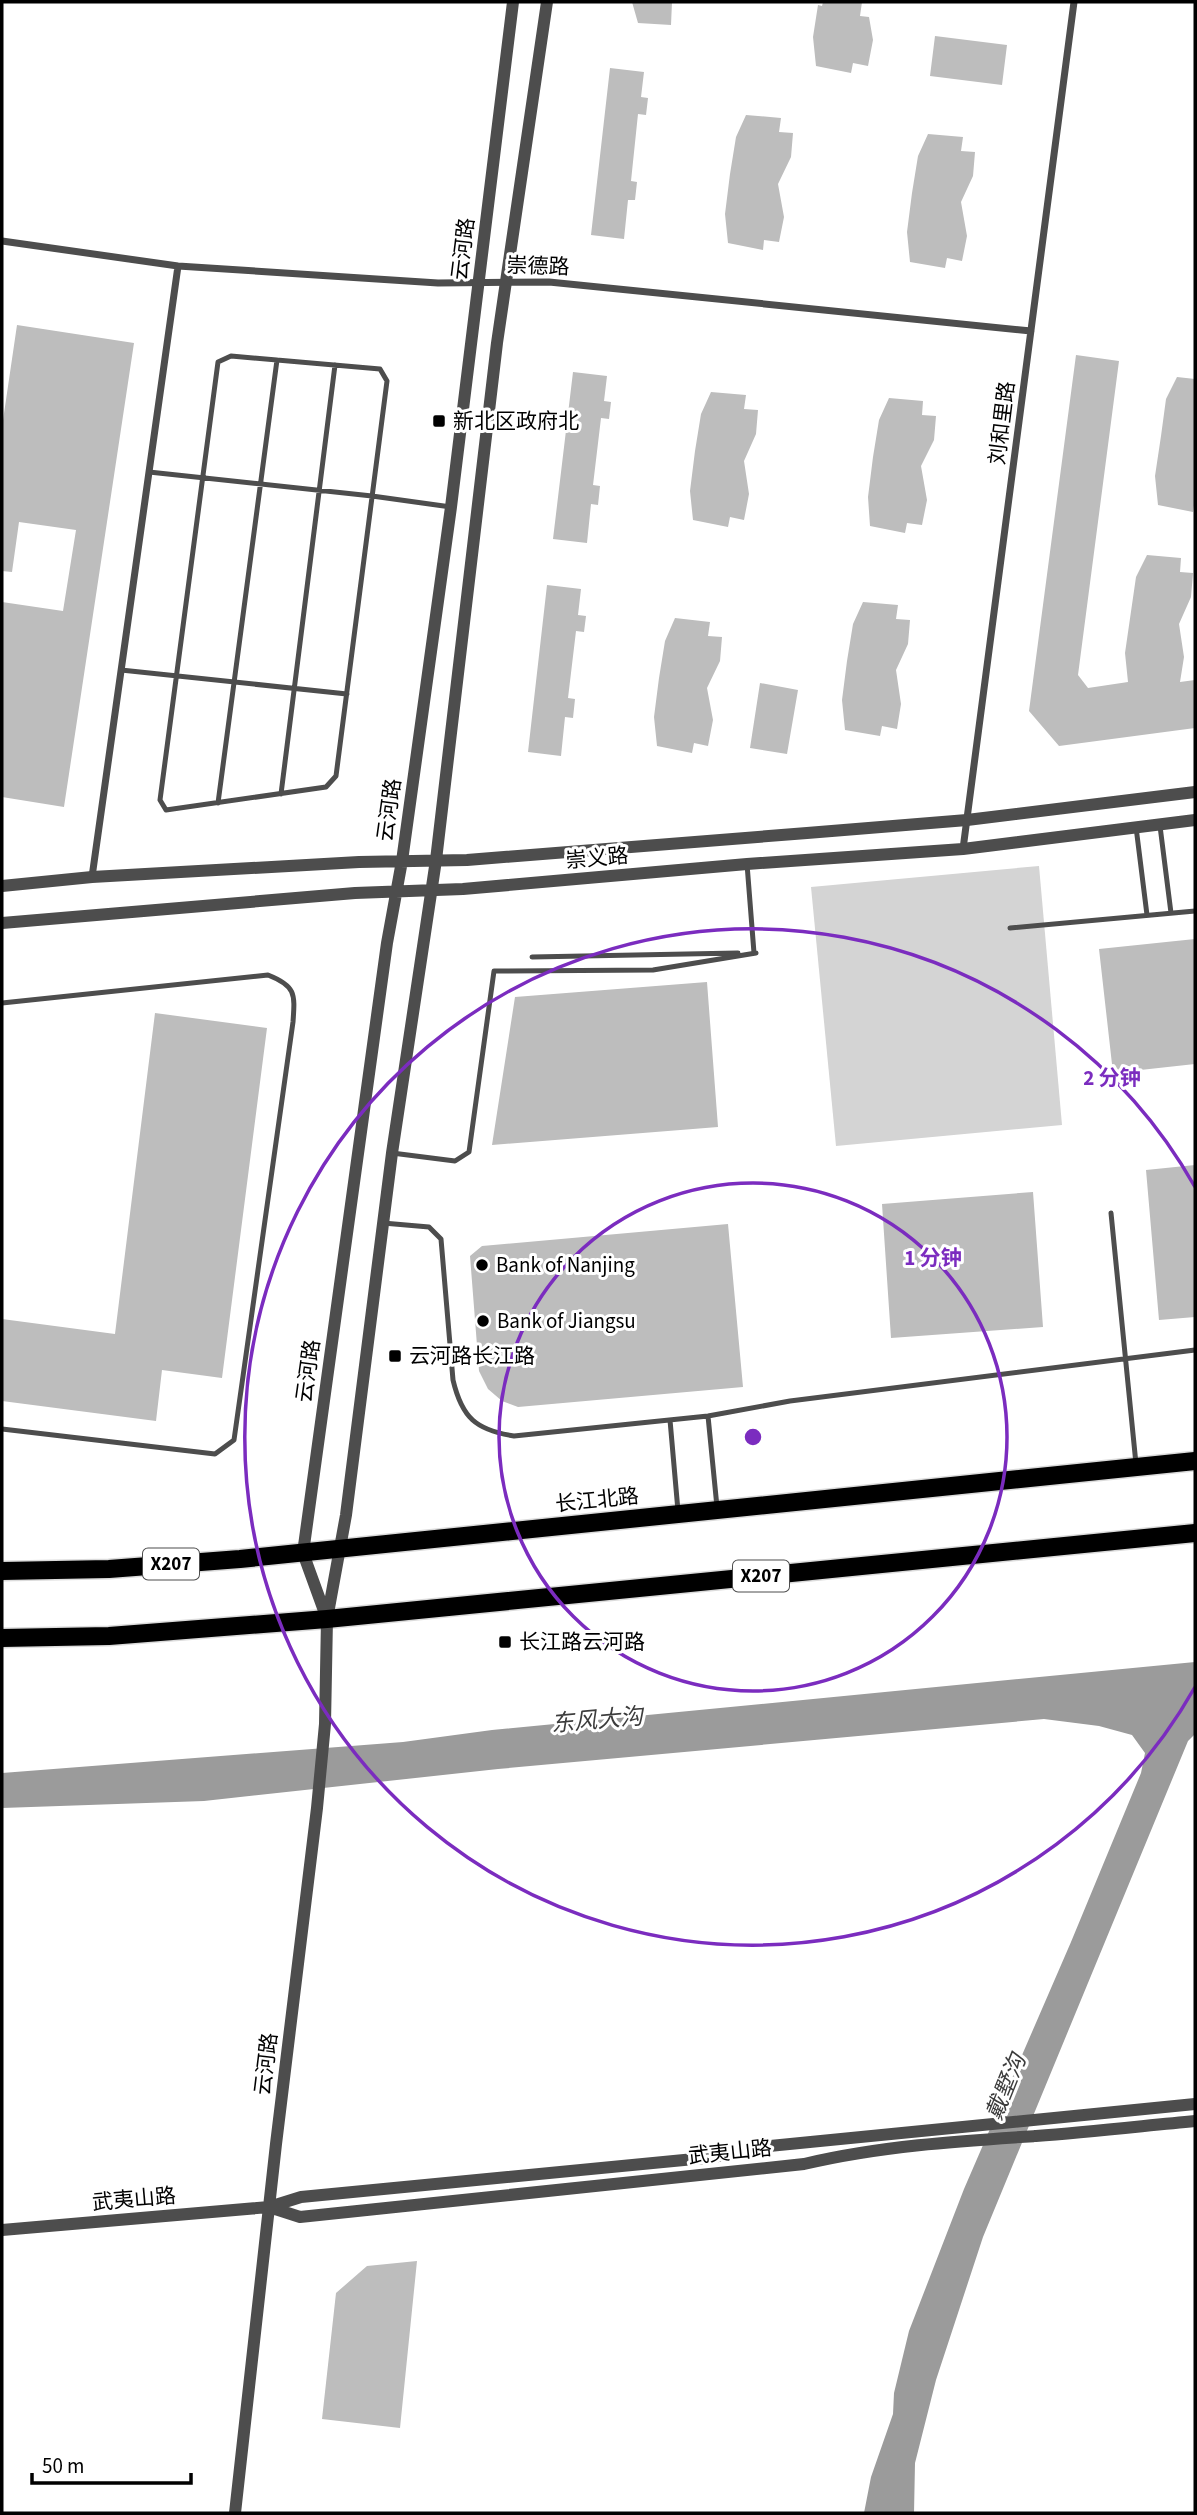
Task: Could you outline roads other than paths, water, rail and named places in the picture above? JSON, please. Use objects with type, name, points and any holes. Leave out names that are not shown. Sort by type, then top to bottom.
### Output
[{"type":"main road","name":"长江北路","points":[[2,1571],[109,1569],[303,1553],[1195,1461]]},
{"type":"main road","name":"X207","points":[[2,1638],[109,1636],[327,1619],[1195,1533]]},
{"type":"street","name":"云河路","points":[[327,1619],[303,1553],[387,943],[397,891],[452,507],[513,2]]},
{"type":"street","name":"云河路","points":[[235,2513],[317,1808],[325,1724],[327,1619],[340,1549],[392,1153],[425,944],[506,282],[547,2]]},
{"type":"street","name":"刘和里路","points":[[963,849],[1074,2]]},
{"type":"street","name":"崇德路","points":[[2,241],[178,266],[438,283],[549,282],[1031,331]]},
{"type":"street","points":[[92,877],[178,266]]},
{"type":"street","name":"崇义路","points":[[2,886],[92,877],[467,860],[967,820],[1195,792]]},
{"type":"street","name":"崇义路","points":[[2,923],[397,891],[463,889],[747,863],[963,849],[1160,822],[1195,820]]},
{"type":"street","name":"武夷山路","points":[[2,2230],[269,2207],[301,2197],[715,2157],[749,2148],[1195,2104]]},
{"type":"street","name":"武夷山路","points":[[269,2207],[300,2217],[804,2164],[838,2156],[978,2138],[1036,2136],[1195,2121]]},
{"type":"lane","points":[[231,356],[335,365],[380,369],[387,381],[336,776],[326,788],[166,810],[160,800],[218,362],[231,356]]},
{"type":"lane","points":[[218,803],[276,360]]},
{"type":"lane","points":[[281,794],[335,365]]},
{"type":"lane","points":[[149,472],[452,507]]},
{"type":"lane","points":[[121,670],[347,694]]},
{"type":"lane","points":[[1160,822],[1171,913]]},
{"type":"lane","points":[[1136,827],[1147,915]]},
{"type":"lane","points":[[747,863],[756,953]]},
{"type":"lane","points":[[1010,928],[1195,911]]},
{"type":"lane","points":[[532,957],[756,953]]},
{"type":"lane","points":[[392,1153],[455,1161],[469,1152],[494,971],[653,970],[756,953]]},
{"type":"lane","points":[[2,1003],[268,975],[284,981],[294,998],[293,1022],[234,1440],[215,1454],[2,1429]]},
{"type":"lane","points":[[1111,1213],[1137,1467]]},
{"type":"lane","points":[[383,1223],[429,1227],[441,1239],[453,1380],[458,1400],[470,1418],[488,1432],[514,1436],[708,1416],[790,1401],[1195,1350]]},
{"type":"lane","points":[[708,1416],[717,1510]]},
{"type":"lane","points":[[670,1420],[678,1514]]},
{"type":"water","name":"东风大沟","points":[[1195,1662],[1195,1734],[1188,1741],[983,2237],[936,2380],[915,2463],[914,2513],[864,2513],[871,2477],[893,2414],[894,2393],[909,2331],[964,2189],[1141,1773],[1145,1753],[1132,1735],[1099,1726],[1044,1719],[498,1769],[204,1801],[2,1808],[2,1773],[403,1742],[492,1730]]},
{"type":"place","name":"新北区政府北","points":[[439,421]]},
{"type":"place","name":"Bank of Nanjing","points":[[482,1265]]},
{"type":"place","name":"Bank of Jiangsu","points":[[483,1321]]},
{"type":"place","name":"云河路长江路","points":[[395,1356]]},
{"type":"place","name":"长江路云河路","points":[[505,1642]]},
{"type":"water label","name":"戴墅沟","points":[[1006,2087]]}]
